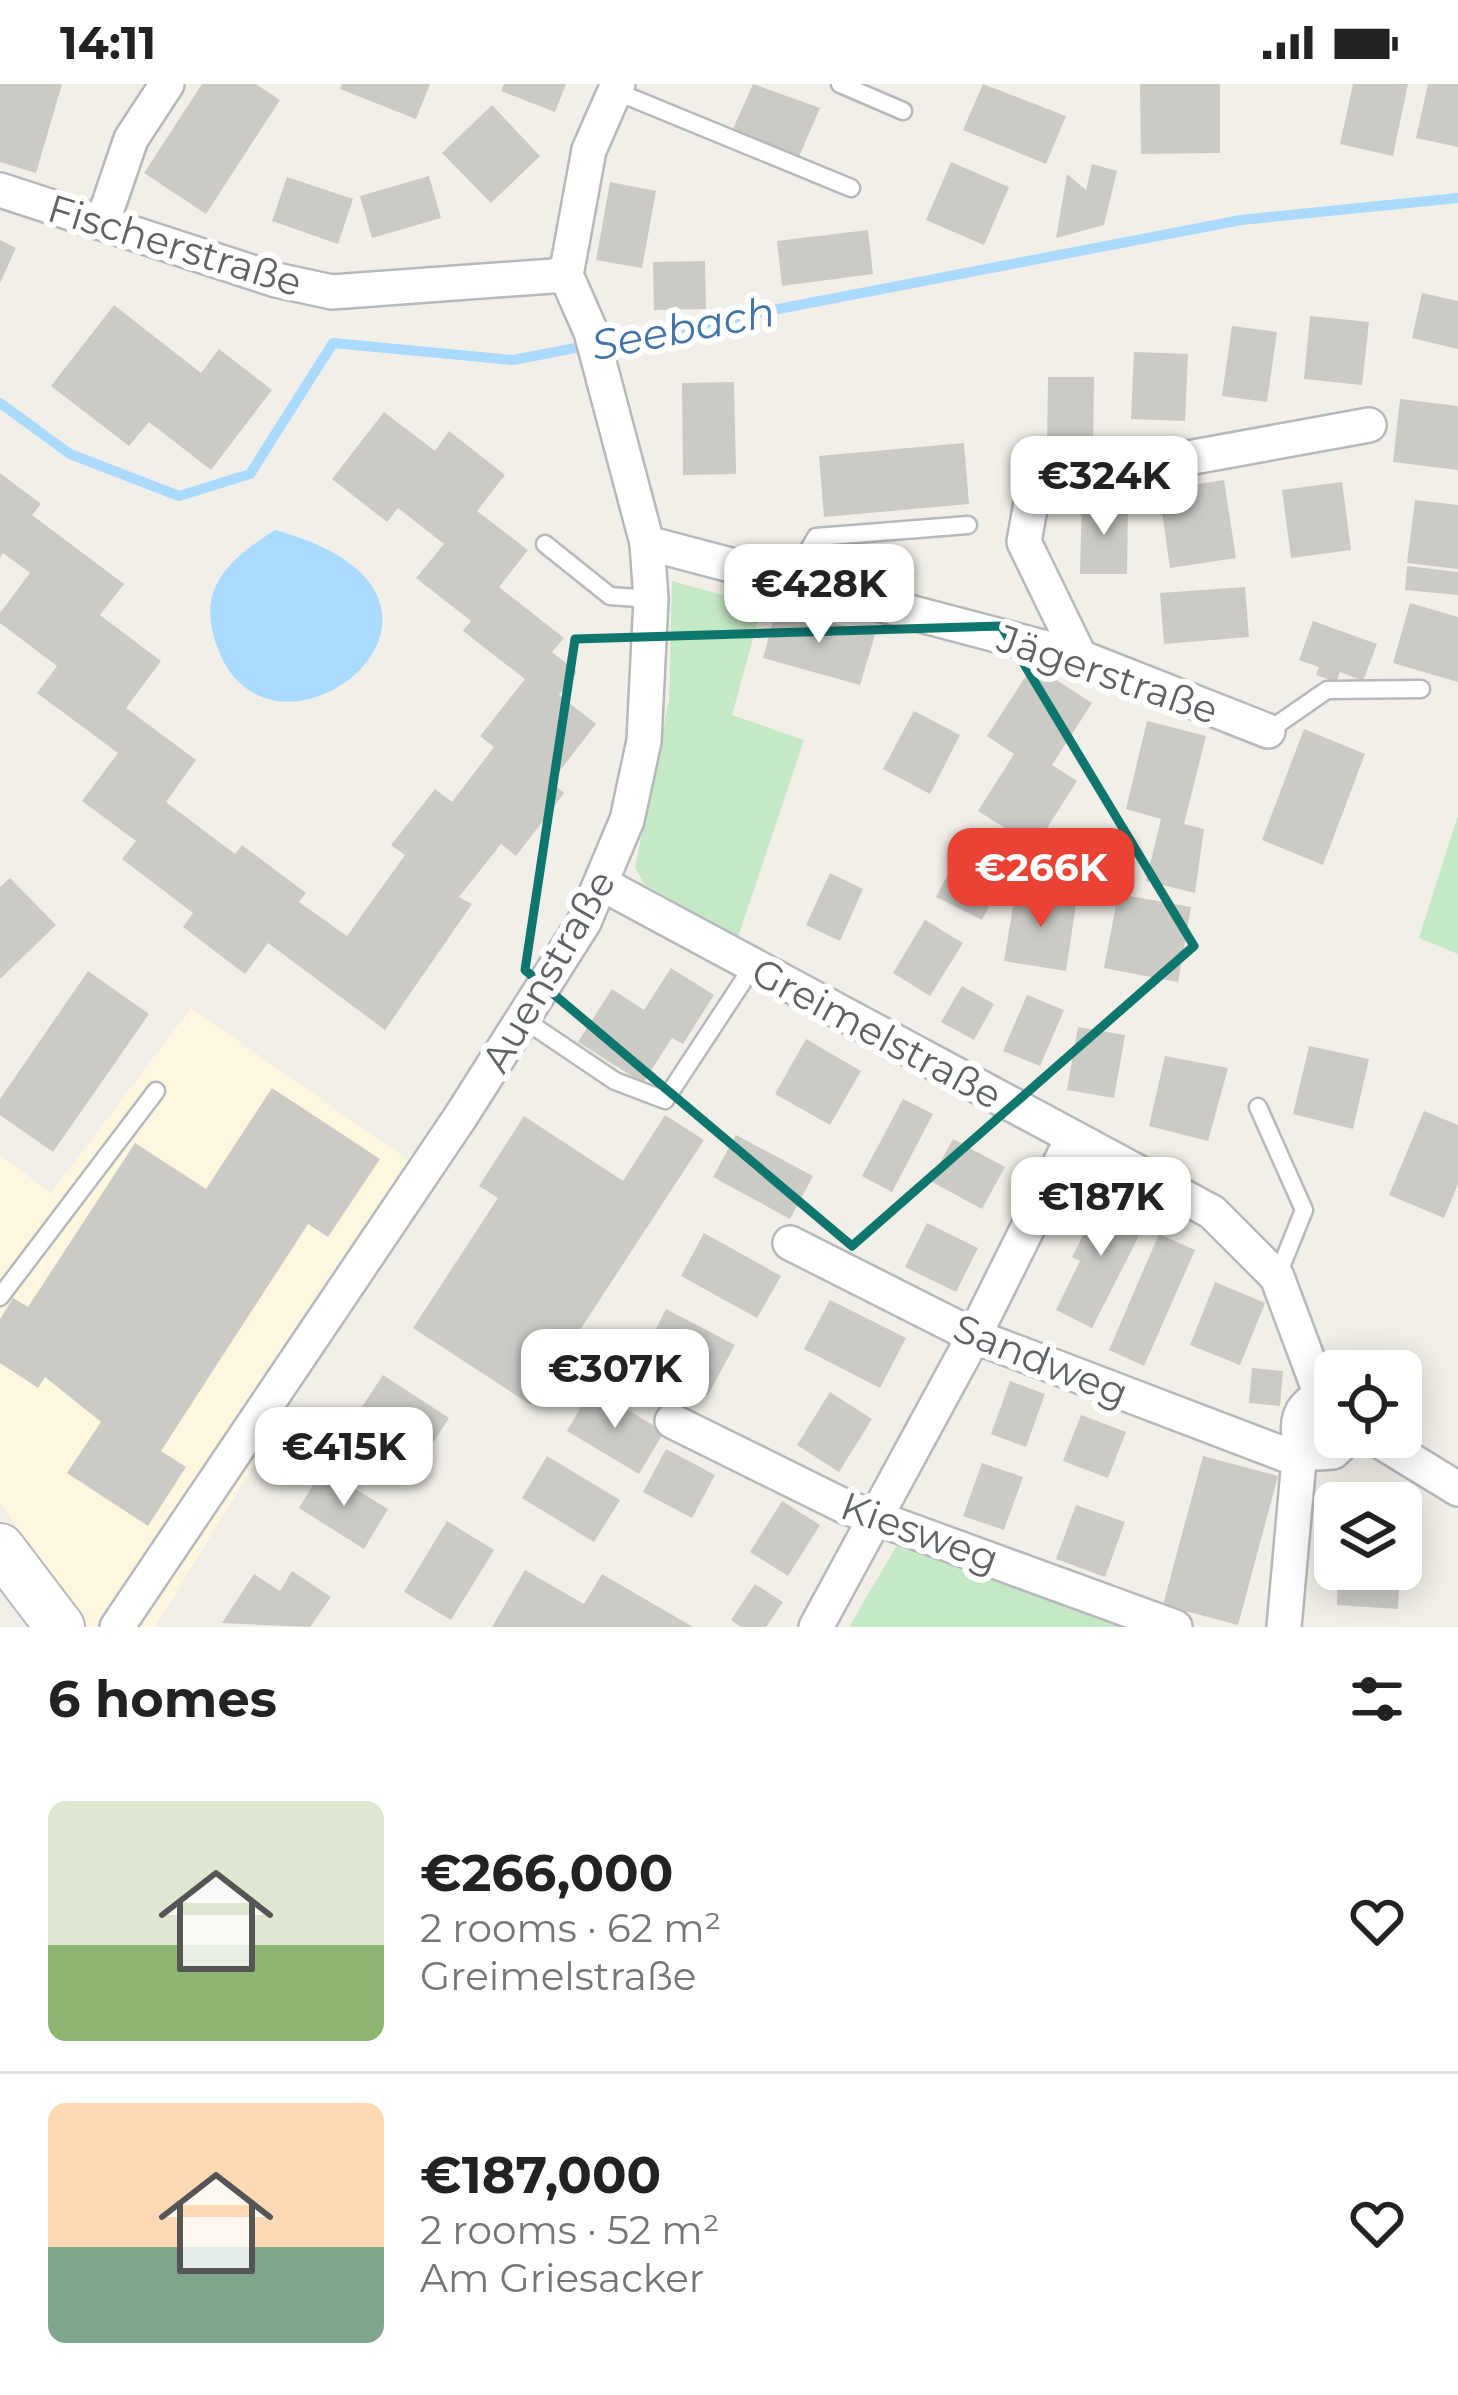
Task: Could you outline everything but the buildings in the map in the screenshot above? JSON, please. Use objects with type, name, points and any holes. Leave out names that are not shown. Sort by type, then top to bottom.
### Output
[{"type":"main road","points":[[0,1548],[60,1627]]},
{"type":"street","points":[[103,221],[131,139],[167,84]]},
{"type":"street","points":[[566,275],[589,150],[617,87]]},
{"type":"street","name":"Fischerstraße","points":[[0,190],[276,280],[332,292],[566,275]]},
{"type":"street","name":"Auenstraße","points":[[117,1627],[523,1019],[604,886],[627,820],[644,741],[651,599],[647,542],[595,346],[566,275]]},
{"type":"street","points":[[1080,657],[1024,542],[1034,486],[1369,425]]},
{"type":"street","name":"Jägerstraße","points":[[647,542],[1080,657],[1268,731]]},
{"type":"street","name":"Greimelstraße","points":[[604,886],[1212,1212],[1277,1277],[1314,1364]]},
{"type":"street","points":[[816,1627],[974,1336],[1072,1138]]},
{"type":"street","name":"Sandweg","points":[[790,1244],[974,1336],[1303,1454]]},
{"type":"street","points":[[1284,1627],[1303,1454],[1297,1420],[1306,1404],[1314,1401]]},
{"type":"street","name":"Kiesweg","points":[[672,1420],[846,1507],[1175,1627]]},
{"type":"street","points":[[1303,1454],[1314,1453]]},
{"type":"street","points":[[1407,1458],[1458,1489]]},
{"type":"lane","points":[[840,84],[903,111]]},
{"type":"lane","points":[[617,87],[851,188]]},
{"type":"lane","points":[[792,578],[816,536],[968,524]]},
{"type":"lane","points":[[545,544],[610,596],[651,599]]},
{"type":"lane","name":"Jägerstraße","points":[[1268,731],[1327,690],[1421,689]]},
{"type":"lane","points":[[523,1019],[615,1081],[665,1100],[753,966]]},
{"type":"lane","points":[[0,1297],[156,1091]]},
{"type":"lane","points":[[1258,1107],[1304,1210],[1277,1277]]},
{"type":"highlighted area","points":[[1001,626],[1194,946],[852,1246],[525,970],[575,639]]},
{"type":"shaded area","points":[[191,1008],[431,1176],[155,1627],[86,1627],[0,1503],[0,1155],[51,1193]]},
{"type":"green space","points":[[672,581],[762,606],[732,715],[804,740],[738,937],[644,884],[635,867],[669,700]]},
{"type":"green space","points":[[1458,815],[1458,954],[1419,938]]},
{"type":"green space","points":[[900,1540],[1140,1627],[849,1627]]},
{"type":"water","points":[[275,530],[348,562],[379,601],[379,640],[355,674],[318,697],[275,701],[237,680],[212,629],[212,597],[226,570]]},
{"type":"waterway","name":"Seebach","points":[[0,403],[70,454],[179,496],[250,474],[333,343],[513,360],[1241,220],[1458,198]]}]
